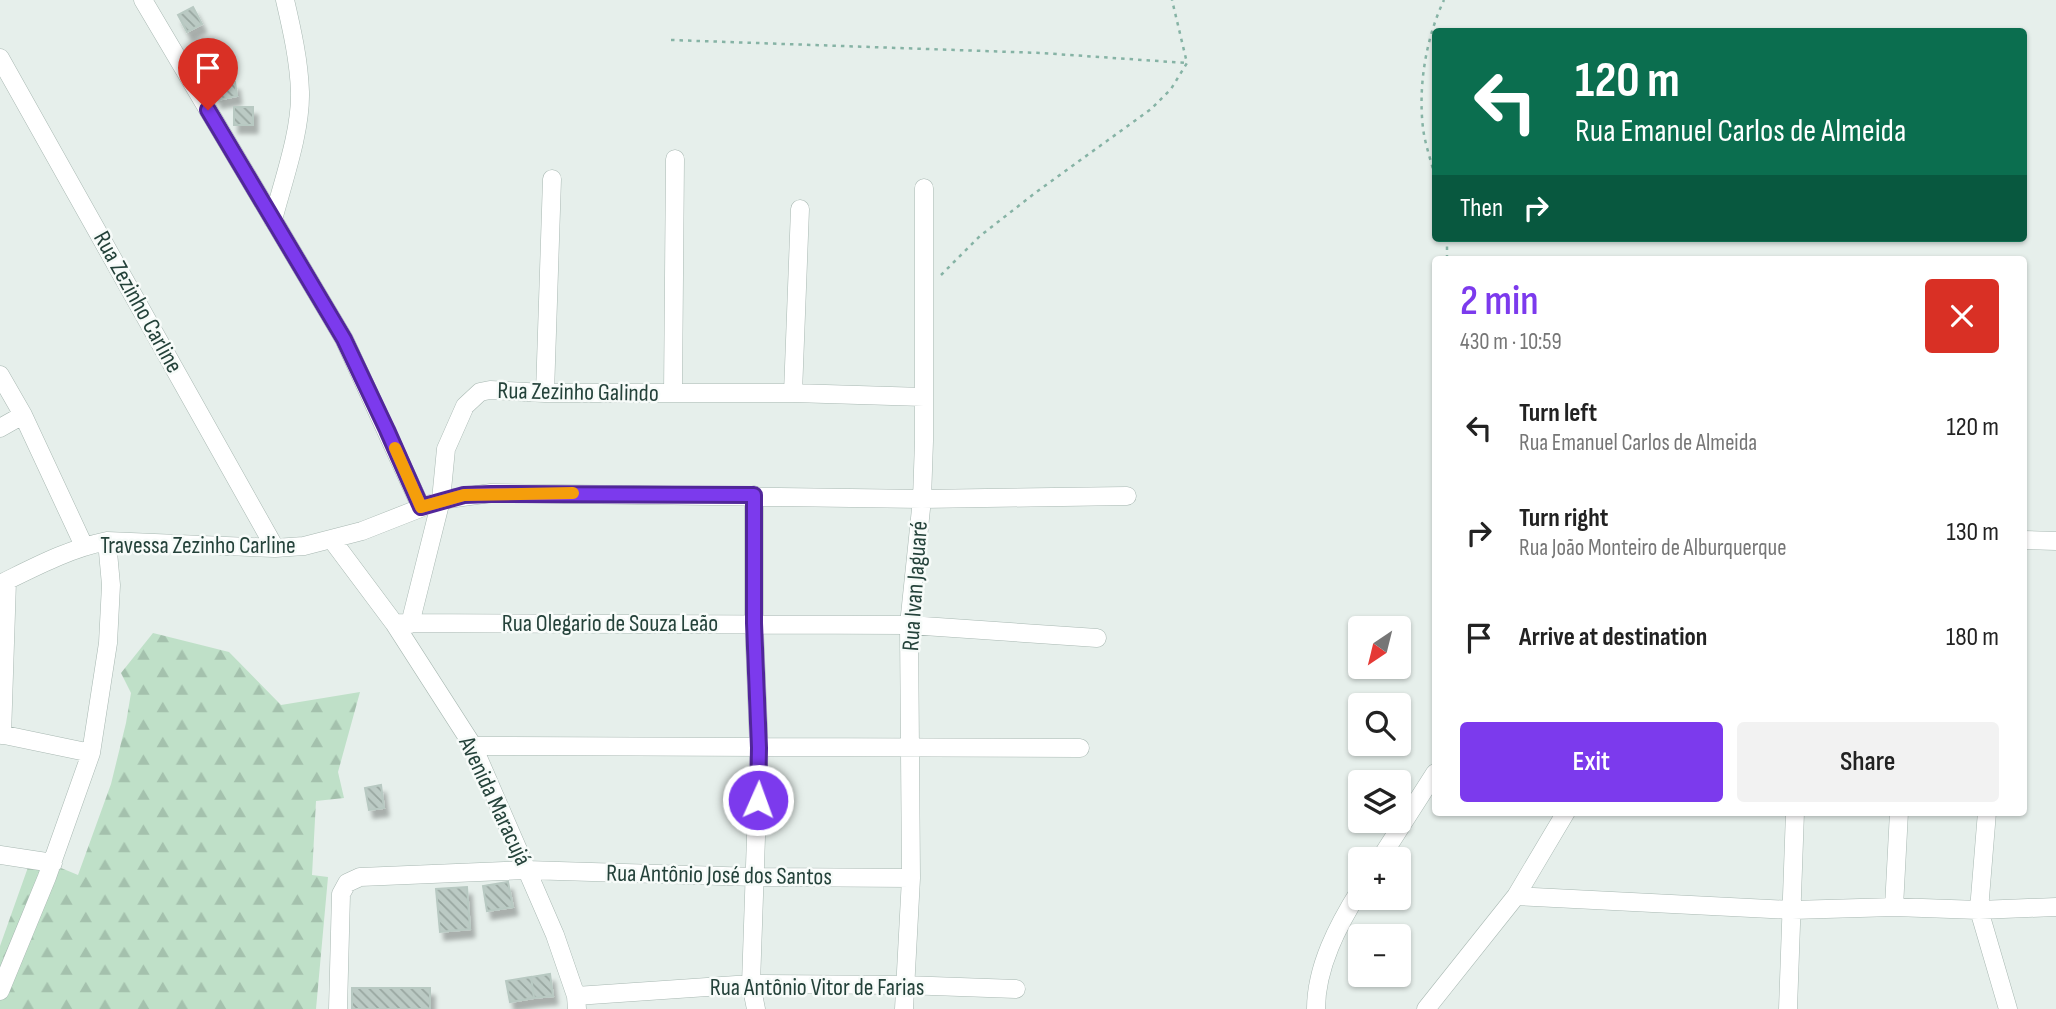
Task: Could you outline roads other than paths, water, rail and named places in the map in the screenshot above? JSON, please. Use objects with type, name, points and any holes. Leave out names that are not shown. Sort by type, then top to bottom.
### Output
[{"type":"street","points":[[143,0],[344,339],[421,507]]},
{"type":"street","points":[[273,220],[297,124],[300,93],[298,60],[285,0]]},
{"type":"street","name":"Rua Zezinho Carline","points":[[0,58],[275,548]]},
{"type":"street","points":[[673,393],[675,159]]},
{"type":"street","points":[[544,393],[552,179]]},
{"type":"street","name":"Rua Ivan Jaguaré","points":[[904,1009],[911,878],[909,625],[922,499],[924,188]]},
{"type":"street","points":[[793,393],[800,209]]},
{"type":"street","points":[[0,375],[23,415],[84,546]]},
{"type":"street","name":"Rua Zezinho Galindo","points":[[402,624],[441,500],[446,449],[465,406],[473,397],[490,390],[544,393],[793,393],[924,397]]},
{"type":"street","points":[[0,428],[23,415]]},
{"type":"street","name":"Travessa Zezinho Carline","points":[[4,583],[84,546],[107,541],[275,548],[304,546],[362,531],[441,500],[491,494],[922,499],[1127,496]]},
{"type":"street","points":[[754,495],[754,623],[759,748],[751,984],[756,1009]]},
{"type":"street","name":"Avenida Maracujá","points":[[332,540],[402,624],[473,746],[555,935],[576,1003]]},
{"type":"street","points":[[2027,540],[2056,541]]},
{"type":"street","points":[[0,991],[53,863],[91,753],[108,643],[111,585],[107,541]]},
{"type":"street","points":[[4,583],[1,734],[91,753]]},
{"type":"street","name":"Rua Olegario de Souza Leão","points":[[402,624],[909,625],[1097,638]]},
{"type":"street","points":[[473,746],[1080,748]]},
{"type":"street","points":[[1388,847],[1432,779]]},
{"type":"street","points":[[1426,1009],[1516,895],[1564,816]]},
{"type":"street","points":[[1788,1009],[1795,816]]},
{"type":"street","points":[[1894,907],[1899,816]]},
{"type":"street","points":[[1987,816],[1979,910],[2008,1009]]},
{"type":"street","points":[[0,855],[53,863]]},
{"type":"street","name":"Rua Antônio José dos Santos","points":[[338,1009],[341,894],[347,883],[360,877],[526,870],[756,877],[911,878]]},
{"type":"street","points":[[1516,895],[1792,911],[1894,907],[1979,910],[2056,907]]},
{"type":"street","points":[[1316,1009],[1316,990],[1329,950],[1350,910]]},
{"type":"street","name":"Rua Antônio Vitor de Farias","points":[[576,1003],[751,984],[1016,989]]}]
